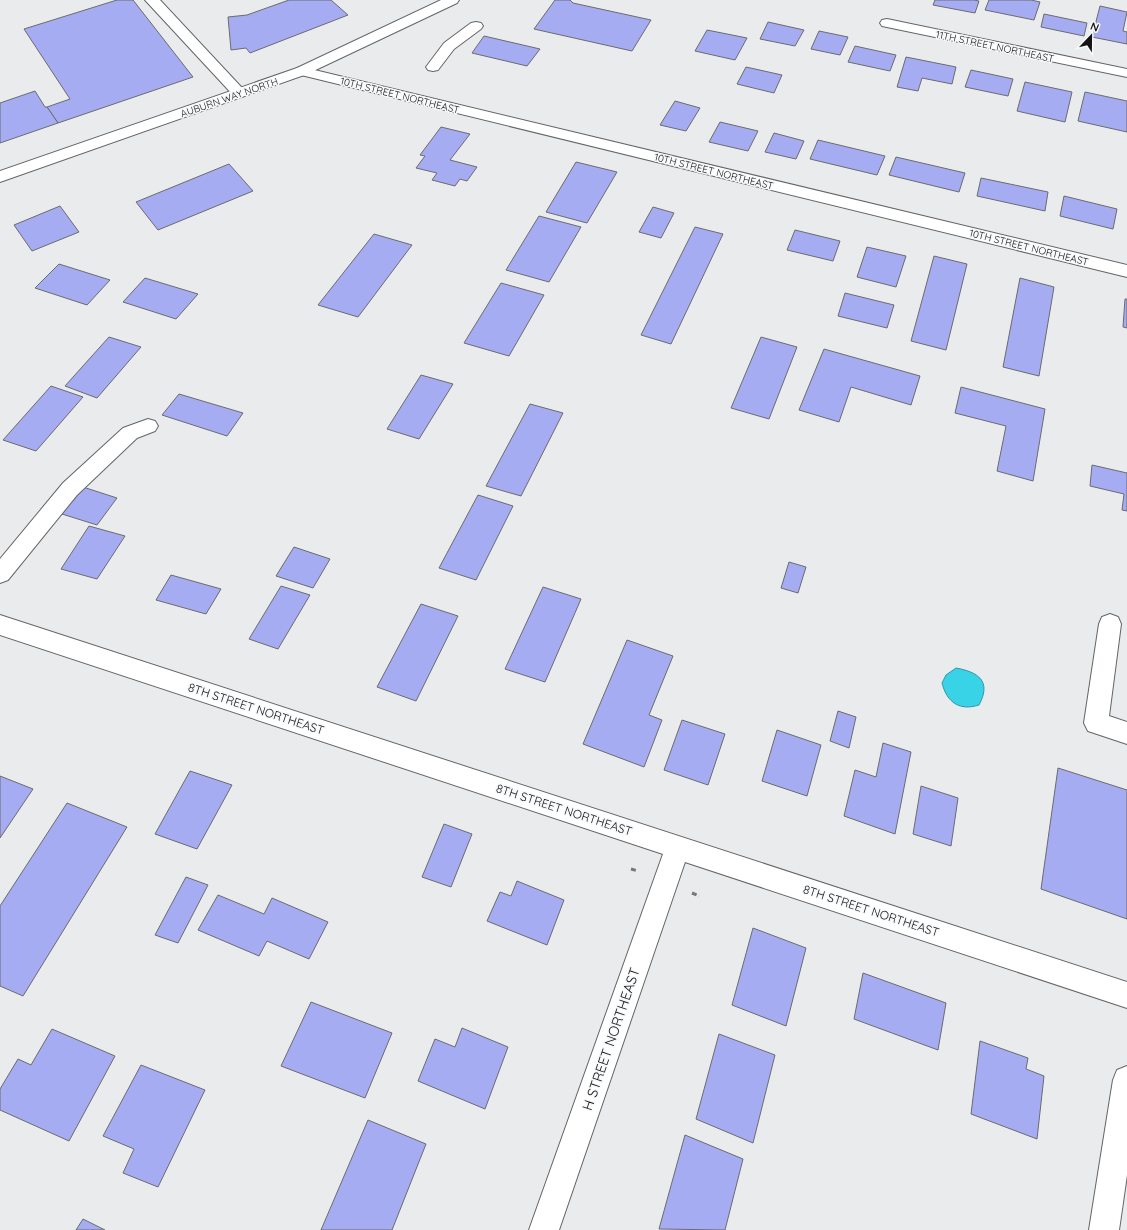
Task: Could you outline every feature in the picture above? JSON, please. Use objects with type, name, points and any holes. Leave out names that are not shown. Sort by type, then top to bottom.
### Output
[{"type":"street","points":[[152,0],[239,93]]},
{"type":"street","name":"AUBURN WAY NORTH","points":[[0,177],[302,71],[452,0]]},
{"type":"street","name":"11TH STREET NORTHEAST","points":[[887,23],[1127,73]]},
{"type":"street","points":[[434,67],[449,46],[476,26]]},
{"type":"street","name":"10TH STREET NORTHEAST","points":[[302,71],[1127,271]]},
{"type":"street","points":[[0,574],[70,489],[130,433],[148,426]]},
{"type":"street","points":[[1110,624],[1096,723],[1127,733]]},
{"type":"street","name":"8TH STREET NORTHEAST","points":[[0,625],[1127,995]]},
{"type":"street","name":"H STREET NORTHEAST","points":[[544,1230],[678,847]]},
{"type":"street","points":[[1104,1230],[1127,1080]]},
{"type":"path","points":[[631,869],[638,872]]},
{"type":"path","points":[[689,892],[699,896]]},
{"type":"water","points":[[956,668],[971,672],[981,679],[984,690],[983,697],[979,705],[972,707],[960,706],[955,704],[947,696],[942,683],[946,675]]},
{"type":"building","points":[[117,0],[133,0],[193,77],[58,123],[47,107],[70,99],[24,29]]},
{"type":"building","points":[[289,0],[331,0],[348,15],[250,53],[246,48],[231,50],[228,17],[247,15]]},
{"type":"building","points":[[555,0],[570,0],[573,3],[651,20],[632,51],[534,29]]},
{"type":"building","points":[[935,0],[979,1],[975,13],[933,5]]},
{"type":"building","points":[[989,0],[1031,0],[1040,2],[1034,20],[985,10]]},
{"type":"building","points":[[1100,6],[1127,12],[1123,31],[1127,32],[1127,44],[1092,37]]},
{"type":"building","points":[[1044,14],[1087,23],[1084,36],[1041,27]]},
{"type":"building","points":[[768,22],[804,30],[795,46],[760,39]]},
{"type":"building","points":[[707,30],[747,38],[735,60],[695,51]]},
{"type":"building","points":[[819,31],[848,37],[840,55],[811,49]]},
{"type":"building","points":[[484,36],[540,49],[527,66],[472,53]]},
{"type":"building","points":[[855,46],[896,55],[890,71],[848,62]]},
{"type":"building","points":[[906,57],[956,67],[952,84],[922,78],[918,91],[897,87]]},
{"type":"building","points":[[746,67],[782,75],[774,93],[737,84]]},
{"type":"building","points":[[971,70],[1013,79],[1008,96],[965,87]]},
{"type":"building","points":[[1025,82],[1072,92],[1065,122],[1017,111]]},
{"type":"building","points":[[35,91],[45,107],[47,107],[58,123],[0,143],[0,103]]},
{"type":"building","points":[[1085,92],[1127,101],[1127,132],[1078,121]]},
{"type":"building","points":[[675,101],[700,108],[686,131],[660,125]]},
{"type":"building","points":[[720,122],[758,131],[748,151],[709,142]]},
{"type":"building","points":[[441,127],[470,134],[450,160],[477,167],[467,181],[460,179],[455,186],[432,180],[437,173],[416,168],[425,156],[420,155]]},
{"type":"building","points":[[774,133],[804,141],[796,159],[765,152]]},
{"type":"building","points":[[818,140],[885,156],[877,175],[810,159]]},
{"type":"building","points":[[896,157],[965,173],[959,192],[889,175]]},
{"type":"building","points":[[576,162],[617,172],[587,223],[546,212]]},
{"type":"building","points":[[229,164],[253,191],[158,230],[136,202]]},
{"type":"building","points":[[981,178],[1048,192],[1045,211],[977,196]]},
{"type":"building","points":[[1064,196],[1117,209],[1113,229],[1060,216]]},
{"type":"building","points":[[60,206],[79,232],[32,251],[14,225]]},
{"type":"building","points":[[653,207],[674,213],[661,238],[639,232]]},
{"type":"building","points":[[539,216],[581,227],[549,282],[506,270]]},
{"type":"building","points":[[695,227],[723,234],[671,344],[641,335]]},
{"type":"building","points":[[795,230],[840,241],[833,261],[787,250]]},
{"type":"building","points":[[374,234],[412,245],[358,317],[318,305]]},
{"type":"building","points":[[867,247],[906,256],[896,287],[857,277]]},
{"type":"building","points":[[934,256],[967,264],[946,350],[911,341]]},
{"type":"building","points":[[59,264],[110,280],[87,305],[35,288]]},
{"type":"building","points":[[145,278],[198,294],[176,319],[123,302]]},
{"type":"building","points":[[1020,278],[1054,287],[1039,376],[1003,367]]},
{"type":"building","points":[[501,283],[544,295],[509,356],[464,343]]},
{"type":"building","points":[[845,293],[894,305],[887,328],[838,316]]},
{"type":"building","points":[[1125,299],[1127,299],[1127,328],[1123,327]]},
{"type":"building","points":[[109,337],[141,347],[97,398],[65,386]]},
{"type":"building","points":[[761,337],[797,347],[769,419],[731,408]]},
{"type":"building","points":[[824,349],[920,376],[911,405],[851,387],[839,422],[799,410]]},
{"type":"building","points":[[421,375],[453,384],[419,439],[387,429]]},
{"type":"building","points":[[51,386],[83,397],[36,451],[3,440]]},
{"type":"building","points":[[961,387],[1045,409],[1033,481],[997,471],[1006,426],[955,413]]},
{"type":"building","points":[[179,394],[243,413],[227,436],[162,415]]},
{"type":"building","points":[[530,404],[563,413],[521,496],[486,486]]},
{"type":"building","points":[[1092,465],[1127,473],[1127,511],[1122,510],[1124,494],[1090,486]]},
{"type":"building","points":[[83,487],[117,498],[97,525],[62,514]]},
{"type":"building","points":[[478,495],[513,506],[476,580],[439,568]]},
{"type":"building","points":[[89,526],[125,536],[97,579],[61,569]]},
{"type":"building","points":[[294,547],[330,559],[313,588],[276,576]]},
{"type":"building","points":[[789,562],[806,567],[798,593],[781,588]]},
{"type":"building","points":[[171,575],[221,589],[206,614],[156,600]]},
{"type":"building","points":[[281,586],[310,595],[278,649],[249,639]]},
{"type":"building","points":[[543,587],[581,599],[545,682],[505,669]]},
{"type":"building","points":[[421,604],[458,616],[416,701],[377,687]]},
{"type":"building","points":[[627,640],[673,656],[649,715],[662,720],[644,767],[583,744]]},
{"type":"building","points":[[838,711],[856,717],[849,748],[830,741]]},
{"type":"building","points":[[682,720],[725,734],[708,785],[664,770]]},
{"type":"building","points":[[777,730],[821,745],[807,796],[762,781]]},
{"type":"building","points":[[883,743],[911,752],[895,834],[844,816],[855,770],[876,777]]},
{"type":"building","points":[[1058,768],[1127,790],[1127,919],[1041,889]]},
{"type":"building","points":[[190,771],[232,785],[197,849],[155,834]]},
{"type":"building","points":[[0,776],[33,789],[0,838]]},
{"type":"building","points":[[921,786],[958,798],[951,846],[913,834]]},
{"type":"building","points":[[67,803],[127,827],[23,996],[0,986],[0,906]]},
{"type":"building","points":[[444,824],[472,834],[451,887],[422,877]]},
{"type":"building","points":[[186,877],[208,885],[178,943],[155,935]]},
{"type":"building","points":[[517,881],[564,900],[547,945],[487,921],[500,892],[511,896]]},
{"type":"building","points":[[218,895],[264,914],[272,898],[328,922],[309,959],[267,941],[259,956],[198,930]]},
{"type":"building","points":[[753,928],[806,948],[786,1026],[732,1005]]},
{"type":"building","points":[[863,973],[946,1003],[938,1050],[854,1019]]},
{"type":"building","points":[[311,1002],[392,1033],[365,1098],[281,1066]]},
{"type":"building","points":[[462,1028],[508,1047],[485,1109],[418,1081],[435,1039],[455,1047]]},
{"type":"building","points":[[52,1029],[115,1056],[69,1141],[0,1110],[0,1089],[18,1059],[31,1065]]},
{"type":"building","points":[[719,1034],[775,1055],[753,1143],[696,1119]]},
{"type":"building","points":[[980,1041],[1028,1058],[1026,1069],[1044,1076],[1037,1139],[971,1114]]},
{"type":"building","points":[[141,1065],[205,1090],[158,1187],[123,1173],[134,1149],[103,1136]]},
{"type":"building","points":[[368,1120],[426,1144],[392,1230],[321,1230]]},
{"type":"building","points":[[685,1135],[743,1159],[725,1230],[659,1229]]},
{"type":"building","points":[[83,1219],[105,1230],[76,1230]]}]
